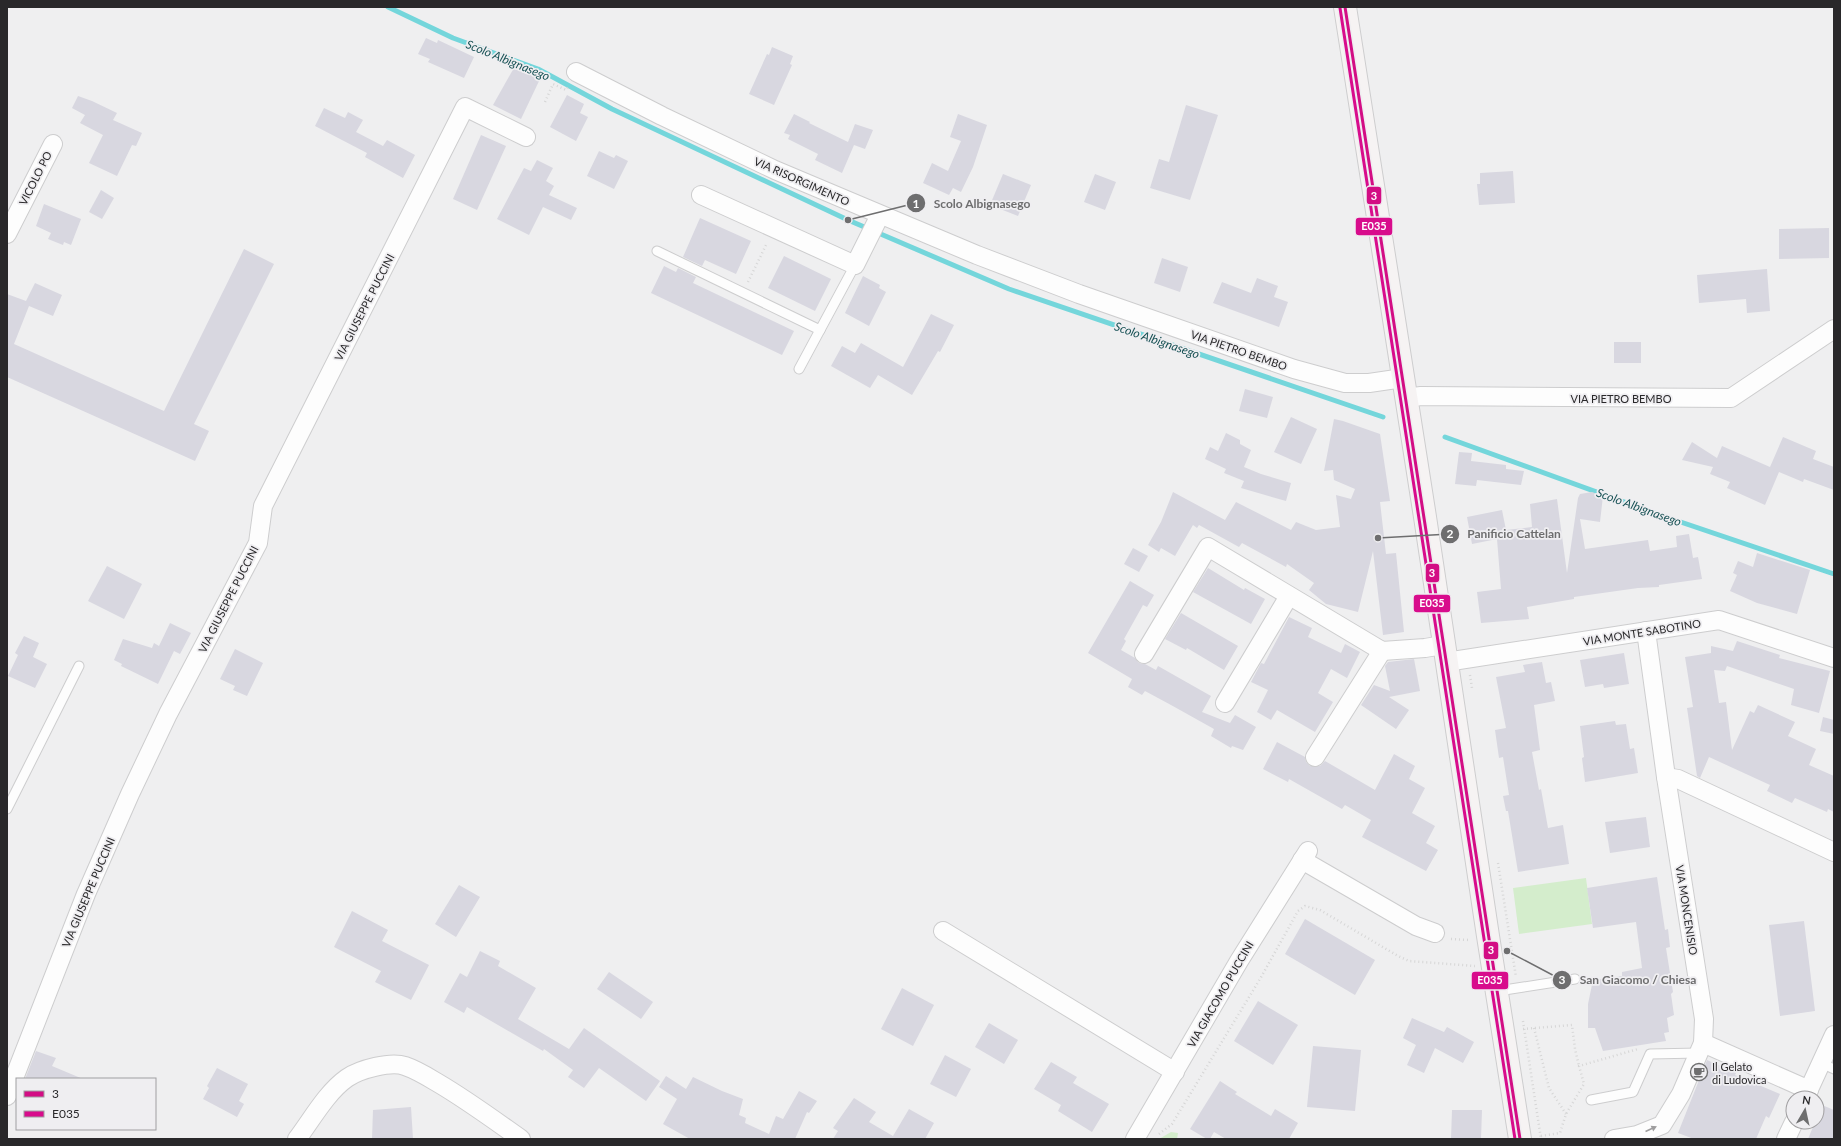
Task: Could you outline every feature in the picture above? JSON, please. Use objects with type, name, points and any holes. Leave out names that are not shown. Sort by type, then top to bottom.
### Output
[{"type":"main road","points":[[1345,7],[1405,388],[1488,936],[1507,990],[1534,1138]]},
{"type":"street","name":"VIA RISORGIMENTO","points":[[576,72],[662,116],[774,170],[876,225],[1079,294]]},
{"type":"street","name":"VIA GIUSEPPE PUCCINI","points":[[7,1096],[86,894],[130,794],[168,714],[258,543],[263,506],[465,107],[526,137]]},
{"type":"street","name":"VICOLO PO","points":[[7,234],[53,144]]},
{"type":"street","points":[[701,195],[855,265],[876,225]]},
{"type":"street","name":"VIA PIETRO BEMBO","points":[[1079,294],[1294,369],[1345,383],[1369,383],[1405,388],[1421,396],[1731,398],[1834,329]]},
{"type":"street","points":[[1144,654],[1208,548],[1382,651],[1315,757]]},
{"type":"street","points":[[1225,703],[1289,596]]},
{"type":"street","name":"VIA MONTE SABOTINO","points":[[1382,651],[1425,648],[1445,654],[1646,631],[1719,620],[1834,658]]},
{"type":"street","name":"VIA MONCENISIO","points":[[1646,631],[1666,777],[1704,1018],[1701,1048]]},
{"type":"street","points":[[1666,777],[1678,779],[1834,852]]},
{"type":"street","name":"VIA GIACOMO PUCCINI","points":[[1134,1139],[1239,961],[1305,855],[1416,926],[1435,933]]},
{"type":"street","points":[[943,931],[1174,1072]]},
{"type":"street","points":[[1810,1090],[1828,1066],[1834,1035]]},
{"type":"street","points":[[1614,1139],[1637,1135],[1662,1125],[1681,1094],[1701,1048],[1798,1090]]},
{"type":"street","points":[[297,1139],[331,1094],[347,1078],[363,1069],[389,1065],[404,1066],[428,1078],[456,1094],[521,1139]]},
{"type":"lane","points":[[657,251],[820,330]]},
{"type":"lane","points":[[799,369],[855,265]]},
{"type":"lane","points":[[7,809],[79,666]]},
{"type":"lane","points":[[1507,990],[1575,979]]},
{"type":"lane","points":[[1591,1100],[1633,1092],[1650,1054],[1701,1048]]},
{"type":"path","points":[[545,102],[553,84],[566,90]]},
{"type":"path","points":[[743,292],[774,228]]},
{"type":"path","points":[[1498,861],[1507,990],[1514,1031],[1534,1138],[1560,1133],[1566,1114],[1584,1084],[1575,1049],[1572,1025],[1514,1031]]},
{"type":"path","points":[[1155,1137],[1172,1124],[1260,979],[1298,911],[1305,906],[1320,910],[1409,961],[1476,966],[1475,961]]},
{"type":"path","points":[[1435,933],[1449,939],[1469,940],[1488,936]]},
{"type":"path","points":[[1534,1028],[1549,1088],[1566,1114]]},
{"type":"path","points":[[1579,1066],[1644,1048]]},
{"type":"green space","points":[[1586,878],[1592,924],[1519,934],[1513,888]]},
{"type":"green space","points":[[1171,1132],[1178,1133],[1177,1139],[1159,1139]]},
{"type":"building","points":[[426,38],[437,43],[438,40],[474,57],[464,78],[428,62],[430,59],[418,54]]},
{"type":"building","points":[[772,47],[793,56],[790,64],[792,65],[774,105],[749,94],[767,54],[769,55]]},
{"type":"building","points":[[515,66],[540,79],[521,119],[493,105]]},
{"type":"building","points":[[567,95],[584,104],[580,113],[588,117],[576,141],[550,127]]},
{"type":"building","points":[[78,96],[117,113],[113,120],[142,133],[136,146],[132,145],[117,176],[89,163],[103,135],[80,123],[85,115],[72,108]]},
{"type":"building","points":[[1186,105],[1218,115],[1190,200],[1150,188],[1159,159],[1169,162]]},
{"type":"building","points":[[324,108],[345,118],[348,112],[363,120],[356,132],[383,146],[387,140],[415,155],[403,178],[365,157],[367,153],[315,126]]},
{"type":"building","points":[[794,114],[848,142],[855,124],[873,130],[865,149],[854,145],[842,173],[815,160],[818,154],[788,139],[790,135],[784,133]]},
{"type":"building","points":[[958,114],[987,125],[973,167],[961,192],[953,188],[949,195],[923,183],[932,163],[948,171],[961,141],[950,137]]},
{"type":"building","points":[[481,135],[506,146],[477,210],[453,199]]},
{"type":"building","points":[[599,151],[614,158],[616,155],[628,161],[614,189],[587,176]]},
{"type":"building","points":[[537,160],[553,168],[546,181],[554,186],[549,195],[577,208],[571,220],[543,207],[529,235],[497,219],[524,168],[531,171]]},
{"type":"building","points":[[1513,171],[1515,203],[1479,205],[1477,184],[1480,184],[1480,173]]},
{"type":"building","points":[[1003,174],[1031,185],[1018,216],[990,205]]},
{"type":"building","points":[[1095,174],[1116,182],[1105,210],[1084,202]]},
{"type":"building","points":[[101,190],[114,198],[102,219],[89,212]]},
{"type":"building","points":[[44,204],[81,219],[71,245],[64,242],[63,245],[48,239],[51,233],[36,226]]},
{"type":"building","points":[[700,218],[751,241],[736,274],[705,260],[702,266],[683,257]]},
{"type":"building","points":[[1829,228],[1829,258],[1779,259],[1779,229]]},
{"type":"building","points":[[244,249],[274,264],[194,424],[209,431],[195,461],[7,377],[7,294],[26,301],[35,283],[62,295],[53,316],[29,306],[14,344],[164,411]]},
{"type":"building","points":[[784,256],[831,279],[815,311],[768,288]]},
{"type":"building","points":[[1162,258],[1188,267],[1180,292],[1154,283]]},
{"type":"building","points":[[664,266],[676,272],[678,268],[696,277],[693,283],[794,331],[782,355],[651,293]]},
{"type":"building","points":[[1767,269],[1770,311],[1747,313],[1746,299],[1699,303],[1697,275]]},
{"type":"building","points":[[863,276],[880,285],[879,288],[886,292],[869,326],[845,313]]},
{"type":"building","points":[[1257,278],[1278,286],[1274,297],[1288,302],[1279,327],[1213,303],[1222,282],[1251,293]]},
{"type":"building","points":[[931,314],[954,325],[940,352],[938,351],[912,395],[878,375],[870,388],[831,366],[842,346],[855,353],[861,343],[903,367]]},
{"type":"building","points":[[1614,342],[1641,342],[1641,363],[1614,363]]},
{"type":"building","points":[[1245,389],[1273,397],[1267,418],[1239,411]]},
{"type":"building","points":[[1291,417],[1317,429],[1301,464],[1274,452]]},
{"type":"building","points":[[1334,419],[1380,434],[1390,501],[1380,502],[1386,554],[1396,553],[1404,632],[1383,635],[1373,551],[1358,612],[1326,604],[1309,590],[1314,583],[1287,564],[1286,567],[1242,543],[1239,547],[1199,525],[1197,528],[1193,525],[1175,556],[1161,548],[1159,552],[1148,545],[1161,522],[1173,492],[1225,520],[1236,502],[1291,530],[1296,522],[1316,530],[1340,527],[1336,495],[1351,499],[1355,489],[1334,480],[1333,470],[1324,471]]},
{"type":"building","points":[[1226,433],[1240,440],[1240,444],[1251,450],[1244,467],[1291,483],[1286,501],[1241,488],[1244,481],[1224,473],[1226,469],[1205,459],[1210,447],[1218,451]]},
{"type":"building","points":[[1783,437],[1816,451],[1813,459],[1834,467],[1834,490],[1804,479],[1803,482],[1779,472],[1765,505],[1727,488],[1730,482],[1710,474],[1713,467],[1682,460],[1692,442],[1717,458],[1722,446],[1770,467]]},
{"type":"building","points":[[1459,452],[1472,453],[1471,461],[1506,465],[1506,469],[1524,471],[1521,485],[1477,480],[1476,486],[1455,484]]},
{"type":"building","points":[[1592,492],[1603,496],[1600,522],[1580,519],[1585,549],[1648,540],[1650,551],[1677,547],[1676,536],[1689,534],[1693,558],[1698,557],[1702,579],[1659,585],[1659,587],[1638,588],[1574,597],[1574,599],[1527,607],[1529,619],[1481,623],[1477,592],[1501,589],[1497,539],[1472,544],[1467,517],[1502,510],[1506,530],[1532,527],[1530,504],[1557,499],[1567,573],[1578,498],[1580,494]]},
{"type":"building","points":[[1133,548],[1148,556],[1139,572],[1124,564]]},
{"type":"building","points":[[1757,553],[1810,570],[1797,614],[1757,603],[1730,591],[1737,575],[1733,573],[1738,561],[1753,567]]},
{"type":"building","points":[[107,566],[142,584],[124,619],[88,601]]},
{"type":"building","points":[[1208,568],[1244,590],[1245,588],[1265,599],[1251,624],[1193,592]]},
{"type":"building","points":[[1130,581],[1154,595],[1147,607],[1143,605],[1124,639],[1126,641],[1121,650],[1135,658],[1139,663],[1145,664],[1156,670],[1158,666],[1211,696],[1202,712],[1230,723],[1235,715],[1256,727],[1243,750],[1232,746],[1231,748],[1211,736],[1214,729],[1171,705],[1145,691],[1142,695],[1128,687],[1132,679],[1088,653]]},
{"type":"building","points":[[1181,613],[1238,646],[1224,670],[1187,648],[1186,650],[1165,639]]},
{"type":"building","points":[[1289,617],[1312,628],[1308,637],[1341,653],[1345,644],[1360,652],[1347,678],[1331,669],[1318,693],[1333,702],[1315,732],[1277,710],[1271,720],[1257,712],[1268,690],[1251,682],[1261,663],[1264,664]]},
{"type":"building","points":[[170,623],[191,633],[180,654],[174,651],[158,684],[121,666],[122,664],[114,660],[123,639],[152,648],[154,643],[159,646]]},
{"type":"building","points":[[24,636],[39,643],[33,657],[47,664],[35,688],[8,676],[18,655],[15,653]]},
{"type":"building","points":[[1737,641],[1780,655],[1779,658],[1830,671],[1819,713],[1791,705],[1794,689],[1727,666],[1725,671],[1714,670],[1719,703],[1726,702],[1732,750],[1750,711],[1754,713],[1758,705],[1795,722],[1788,736],[1816,749],[1809,765],[1834,776],[1834,812],[1828,809],[1827,812],[1795,798],[1792,803],[1767,791],[1770,785],[1709,757],[1700,778],[1697,776],[1687,708],[1693,707],[1685,657],[1711,653],[1711,646],[1733,651]]},
{"type":"building","points":[[235,649],[263,663],[247,696],[233,690],[235,686],[220,679]]},
{"type":"building","points":[[1624,653],[1629,684],[1604,688],[1603,684],[1585,687],[1580,660]]},
{"type":"building","points":[[1414,659],[1420,691],[1389,697],[1409,710],[1396,729],[1361,705],[1374,685],[1390,691],[1385,666],[1388,662]]},
{"type":"building","points":[[1542,662],[1546,683],[1551,682],[1555,701],[1534,705],[1540,750],[1532,752],[1548,828],[1563,825],[1569,864],[1518,872],[1508,811],[1506,811],[1503,796],[1509,795],[1503,757],[1499,758],[1495,730],[1506,728],[1496,677],[1525,672],[1523,665]]},
{"type":"building","points":[[1823,717],[1834,720],[1834,734],[1820,731]]},
{"type":"building","points":[[1615,721],[1616,725],[1626,724],[1630,749],[1634,748],[1638,773],[1585,782],[1582,758],[1584,757],[1580,726]]},
{"type":"building","points":[[1277,742],[1305,757],[1306,762],[1310,766],[1320,766],[1325,761],[1375,790],[1394,754],[1415,766],[1409,779],[1425,788],[1412,813],[1435,826],[1426,843],[1438,850],[1426,871],[1362,837],[1371,820],[1345,805],[1342,809],[1289,779],[1288,782],[1263,769]]},
{"type":"building","points":[[1646,817],[1650,847],[1610,853],[1605,822]]},
{"type":"building","points":[[1657,877],[1665,930],[1668,929],[1670,947],[1666,948],[1673,992],[1671,994],[1674,1015],[1667,1018],[1669,1032],[1664,1033],[1666,1041],[1603,1051],[1595,1028],[1588,1028],[1588,1004],[1593,980],[1622,976],[1622,972],[1642,968],[1636,922],[1593,928],[1587,888]]},
{"type":"building","points":[[459,885],[480,897],[456,937],[435,924]]},
{"type":"building","points":[[352,911],[388,930],[382,941],[429,965],[411,1000],[375,982],[381,971],[334,947]]},
{"type":"building","points":[[1305,919],[1375,960],[1355,995],[1285,954]]},
{"type":"building","points":[[1804,921],[1815,1011],[1780,1016],[1769,925]]},
{"type":"building","points":[[480,951],[500,961],[498,966],[536,988],[518,1019],[569,1049],[584,1028],[660,1081],[646,1101],[599,1068],[584,1088],[568,1077],[573,1070],[544,1049],[543,1051],[467,1007],[464,1013],[444,1002],[460,973],[467,977]]},
{"type":"building","points":[[609,972],[653,1002],[641,1019],[597,989]]},
{"type":"building","points":[[902,988],[934,1005],[913,1046],[881,1029]]},
{"type":"building","points":[[1258,1001],[1298,1025],[1273,1065],[1234,1041]]},
{"type":"building","points":[[1412,1018],[1444,1032],[1447,1027],[1474,1042],[1463,1063],[1435,1048],[1424,1073],[1407,1065],[1416,1045],[1403,1038]]},
{"type":"building","points":[[989,1023],[1018,1040],[1004,1064],[975,1047]]},
{"type":"building","points":[[1313,1046],[1361,1050],[1355,1111],[1307,1107]]},
{"type":"building","points":[[36,1051],[56,1058],[52,1066],[81,1078],[25,1078]]},
{"type":"building","points":[[945,1055],[971,1069],[956,1097],[930,1084]]},
{"type":"building","points":[[1707,1060],[1736,1073],[1735,1075],[1780,1094],[1769,1118],[1766,1116],[1756,1139],[1694,1139],[1678,1133]]},
{"type":"building","points":[[1051,1062],[1077,1077],[1073,1083],[1109,1104],[1092,1132],[1058,1111],[1061,1105],[1034,1089]]},
{"type":"building","points":[[217,1068],[248,1084],[239,1101],[244,1104],[237,1117],[203,1099],[209,1088],[207,1086]]},
{"type":"building","points":[[666,1076],[686,1089],[693,1077],[743,1099],[739,1115],[746,1118],[745,1123],[769,1134],[776,1116],[783,1119],[799,1091],[817,1101],[809,1113],[807,1112],[795,1139],[690,1139],[663,1124],[677,1099],[659,1087]]},
{"type":"building","points":[[1220,1081],[1237,1092],[1235,1094],[1271,1116],[1275,1109],[1298,1123],[1289,1139],[1226,1139],[1214,1132],[1210,1139],[1207,1139],[1190,1129]]},
{"type":"building","points":[[854,1098],[876,1112],[869,1122],[893,1136],[909,1109],[934,1123],[925,1139],[833,1139],[838,1131],[833,1128]]},
{"type":"building","points":[[1825,1106],[1834,1110],[1834,1139],[1808,1139],[1812,1130],[1825,1130]]},
{"type":"building","points":[[411,1107],[413,1139],[372,1139],[373,1110]]},
{"type":"building","points":[[1452,1110],[1482,1110],[1481,1139],[1451,1139]]},
{"type":"waterway","name":"Scolo Albignasego","points":[[388,7],[453,38],[538,69],[612,109],[848,220],[1009,289],[1383,417]]},
{"type":"waterway","name":"Scolo Albignasego","points":[[1445,437],[1660,515],[1834,574]]},
{"type":"transit line","name":"3","points":[[1345,7],[1520,1139]]},
{"type":"transit line","name":"E035","points":[[1340,8],[1515,1139]]},
{"type":"place","name":"Scolo Albignasego","points":[[848,220]]},
{"type":"place","name":"Panificio Cattelan","points":[[1378,538]]},
{"type":"place","name":"San Giacomo / Chiesa","points":[[1507,951]]},
{"type":"place","name":"Il Gelato di Ludovica","points":[[1699,1072]]}]
